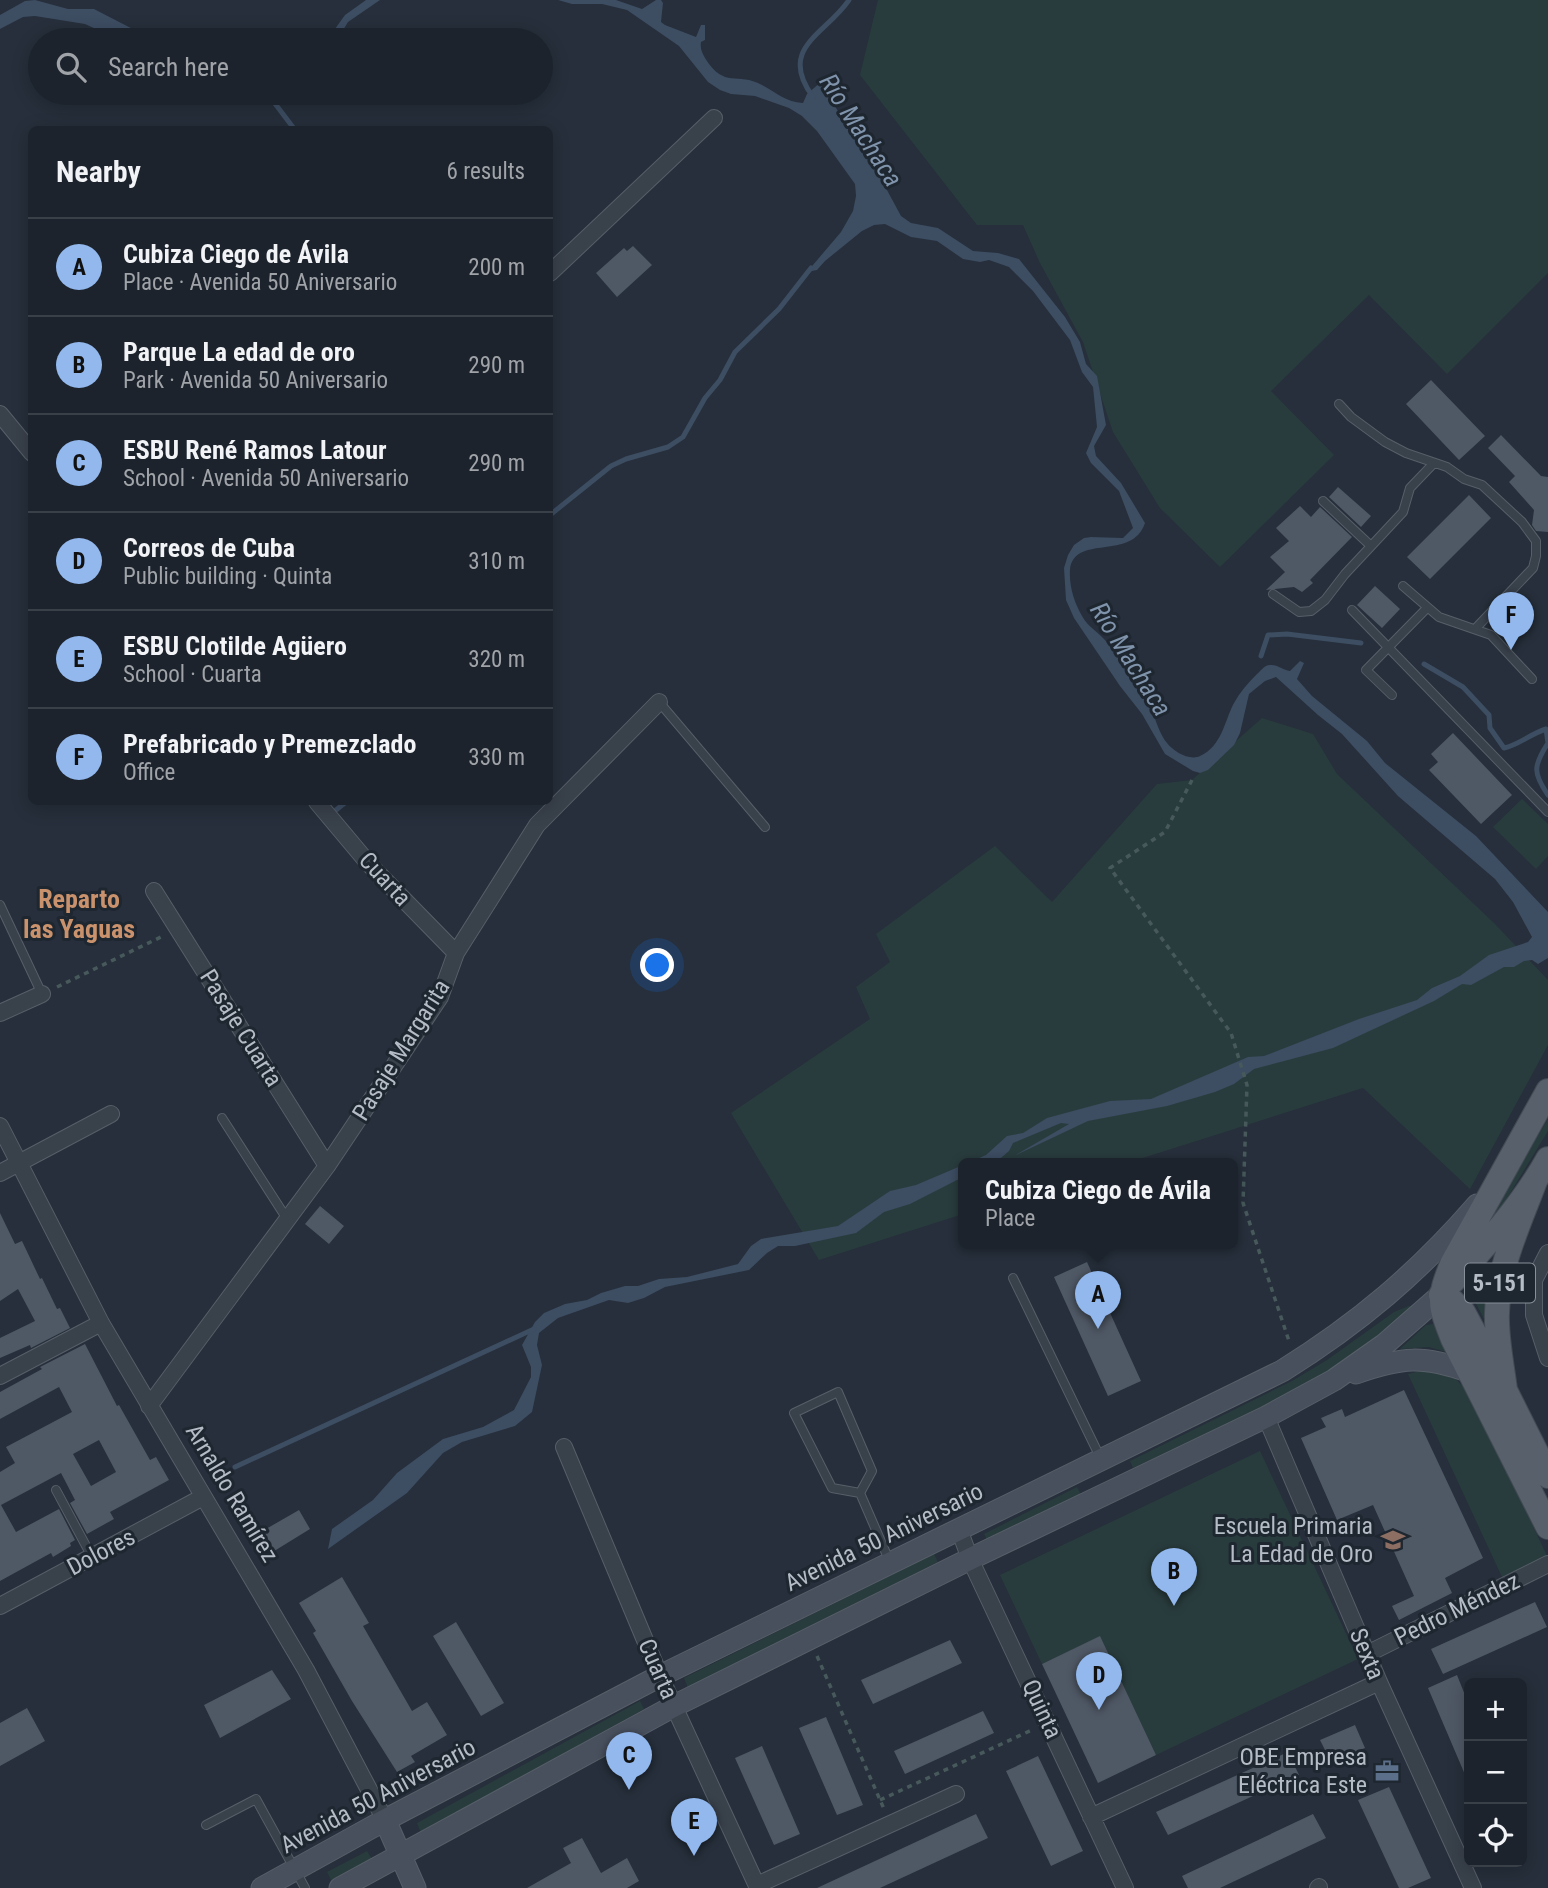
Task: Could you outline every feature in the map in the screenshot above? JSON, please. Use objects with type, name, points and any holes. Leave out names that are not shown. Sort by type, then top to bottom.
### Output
[{"type":"main road","name":"5-151","points":[[1548,1091],[1493,1186],[1452,1264],[1441,1294],[1444,1317],[1469,1372],[1548,1527]]},
{"type":"main road","name":"5-151","points":[[1441,1294],[1493,1237],[1548,1159]]},
{"type":"main road","name":"5-151","points":[[1505,1390],[1497,1315],[1499,1286],[1506,1257],[1535,1181]]},
{"type":"main road","name":"Avenida 50 Aniversario","points":[[262,1888],[300,1879],[386,1820],[660,1676],[1296,1363],[1332,1340],[1392,1292],[1431,1255],[1493,1186]]},
{"type":"main road","name":"5-151","points":[[1392,1292],[1424,1291],[1441,1294],[1463,1312],[1548,1476]]},
{"type":"main road","points":[[340,1888],[674,1706],[970,1559],[1266,1417],[1334,1380],[1385,1344],[1441,1294]]},
{"type":"main road","points":[[1334,1380],[1403,1359],[1444,1362],[1469,1372]]},
{"type":"main road","points":[[1101,1460],[1115,1490]]},
{"type":"main road","name":"Arnaldo Ramírez","points":[[386,1820],[415,1888]]},
{"type":"street","points":[[553,270],[714,118]]},
{"type":"street","points":[[0,414],[28,448]]},
{"type":"street","name":"Pasaje Margarita","points":[[149,1406],[327,1166],[440,997],[456,953],[537,825],[659,702]]},
{"type":"street","name":"Cuarta","points":[[320,805],[369,864],[456,953]]},
{"type":"street","name":"Pasaje Cuarta","points":[[154,891],[327,1166]]},
{"type":"street","points":[[0,1013],[42,994]]},
{"type":"street","points":[[0,1173],[111,1114]]},
{"type":"street","name":"Arnaldo Ramírez","points":[[0,1126],[101,1323],[306,1670],[386,1820]]},
{"type":"street","points":[[1548,1253],[1534,1280],[1534,1315],[1548,1358]]},
{"type":"street","points":[[0,1376],[101,1323]]},
{"type":"street","name":"Sexta","points":[[1266,1417],[1379,1682],[1473,1888]]},
{"type":"street","name":"Cuarta","points":[[564,1447],[660,1676],[758,1887]]},
{"type":"street","name":"Dolores","points":[[0,1606],[203,1497]]},
{"type":"street","name":"Quinta","points":[[959,1529],[970,1559],[1123,1887]]},
{"type":"street","name":"Pedro Méndez","points":[[1367,1654],[1548,1564]]},
{"type":"street","points":[[1091,1817],[1379,1682]]},
{"type":"street","points":[[758,1887],[956,1794]]},
{"type":"lane","points":[[1339,404],[1351,417],[1385,442],[1482,485],[1522,522],[1536,541],[1533,568],[1475,629]]},
{"type":"lane","points":[[1273,594],[1299,612],[1311,611],[1325,600],[1403,512],[1410,488],[1434,463]]},
{"type":"lane","points":[[1323,500],[1371,546]]},
{"type":"lane","points":[[1403,586],[1439,617],[1491,635],[1532,679]]},
{"type":"lane","points":[[1392,695],[1366,670],[1427,607]]},
{"type":"lane","points":[[1352,610],[1548,812]]},
{"type":"lane","points":[[659,702],[765,827]]},
{"type":"lane","points":[[0,905],[42,994]]},
{"type":"lane","points":[[222,1118],[287,1219]]},
{"type":"lane","points":[[1013,1278],[1101,1460]]},
{"type":"lane","points":[[838,1392],[872,1471],[860,1493],[832,1488],[794,1413],[838,1392]]},
{"type":"lane","points":[[55,1490],[92,1557]]},
{"type":"lane","points":[[860,1493],[891,1563]]},
{"type":"lane","points":[[206,1825],[256,1799],[300,1879]]},
{"type":"path","points":[[1192,780],[1165,831],[1110,868],[1231,1033],[1247,1085],[1243,1203],[1296,1363]]},
{"type":"path","points":[[42,994],[178,928]]},
{"type":"path","points":[[810,1638],[890,1824]]},
{"type":"path","points":[[880,1800],[1048,1723]]},
{"type":"shaded area","points":[[878,0],[1548,0],[1548,273],[1447,374],[1369,295],[1271,391],[1334,455],[1220,567],[1160,508],[1113,432],[1083,342],[1040,263],[1023,225],[977,225],[860,75]]},
{"type":"shaded area","points":[[1262,718],[1313,734],[1337,774],[1495,924],[1548,980],[1548,1045],[1470,1189],[1363,1088],[1143,1158],[958,1158],[958,1216],[819,1260],[731,1113],[870,1019],[856,987],[890,962],[876,934],[995,846],[1052,902],[1157,784],[1192,780]]},
{"type":"shaded area","points":[[1522,799],[1548,824],[1548,856],[1536,869],[1493,827]]},
{"type":"shaded area","points":[[1548,1119],[1548,1131],[1490,1226],[1485,1224]]},
{"type":"shaded area","points":[[1498,1258],[1484,1319],[1469,1290]]},
{"type":"shaded area","points":[[1409,1306],[1415,1307],[1333,1369],[1298,1391],[1133,1468],[1130,1461],[1292,1381],[1327,1360],[1394,1312]]},
{"type":"shaded area","points":[[1433,1324],[1446,1352],[1429,1347],[1400,1349],[1426,1325]]},
{"type":"shaded area","points":[[1424,1370],[1456,1379],[1473,1398],[1547,1556],[1502,1577],[1408,1374]]},
{"type":"shaded area","points":[[1260,1451],[1358,1659],[1156,1755],[1100,1637],[1042,1664],[1000,1575]]},
{"type":"shaded area","points":[[1077,1487],[1081,1495],[988,1541],[984,1534]]},
{"type":"shaded area","points":[[934,1554],[938,1562],[688,1688],[684,1678]]},
{"type":"shaded area","points":[[640,1701],[644,1709],[421,1833],[417,1823]]},
{"type":"shaded area","points":[[367,1851],[372,1859],[331,1880],[327,1872]]},
{"type":"water","points":[[35,0],[68,9],[94,9],[131,28],[94,28],[85,24],[35,16],[23,17],[0,29],[0,15],[25,1]]},
{"type":"water","points":[[366,0],[380,0],[348,22],[344,28],[336,28],[345,15]]},
{"type":"water","points":[[558,0],[616,0],[642,9],[656,0],[661,0],[661,22],[665,25],[696,37],[701,25],[705,25],[702,50],[712,68],[719,74],[753,81],[787,99],[803,103],[807,94],[821,82],[839,113],[860,140],[901,216],[911,223],[938,228],[973,251],[998,253],[1019,259],[1065,317],[1080,342],[1086,364],[1097,376],[1106,425],[1094,446],[1096,456],[1121,483],[1145,523],[1138,535],[1128,542],[1092,549],[1074,559],[1070,570],[1073,594],[1084,620],[1101,636],[1130,673],[1149,704],[1167,743],[1182,755],[1196,757],[1207,752],[1222,733],[1236,699],[1263,668],[1273,665],[1290,671],[1300,661],[1304,663],[1297,679],[1312,696],[1367,741],[1385,763],[1476,836],[1548,912],[1548,958],[1538,964],[1532,960],[1514,967],[1504,967],[1471,985],[1462,984],[1434,1001],[1333,1048],[1254,1069],[1234,1084],[1215,1092],[1167,1106],[1088,1121],[1014,1156],[1069,1124],[1061,1123],[1013,1143],[1001,1158],[979,1158],[1007,1136],[1023,1133],[1047,1118],[1110,1101],[1151,1099],[1248,1057],[1264,1056],[1417,1000],[1432,988],[1460,976],[1489,955],[1528,942],[1532,937],[1513,902],[1495,879],[1398,796],[1342,734],[1276,677],[1265,681],[1249,694],[1240,733],[1234,745],[1208,770],[1200,773],[1193,771],[1165,754],[1142,714],[1074,618],[1066,600],[1064,568],[1074,545],[1091,537],[1123,538],[1133,528],[1119,491],[1091,463],[1086,453],[1097,427],[1093,387],[1082,372],[1070,340],[1033,291],[1009,267],[989,260],[980,262],[963,259],[937,241],[911,237],[885,224],[874,225],[862,231],[817,270],[807,272],[841,232],[853,211],[856,196],[855,184],[817,131],[789,108],[755,96],[720,90],[708,82],[679,46],[627,10],[602,4],[572,4]]},
{"type":"water","points":[[958,1167],[958,1180],[910,1204],[884,1212],[856,1233],[795,1246],[778,1246],[749,1270],[665,1287],[628,1303],[609,1300],[558,1318],[539,1333],[537,1345],[542,1365],[532,1412],[515,1426],[462,1442],[443,1453],[407,1493],[328,1549],[332,1529],[373,1500],[397,1473],[443,1439],[483,1427],[514,1410],[531,1377],[531,1367],[522,1345],[535,1322],[544,1313],[625,1286],[687,1277],[738,1264],[751,1246],[761,1239],[838,1226],[890,1191],[916,1185]]},
{"type":"building","points":[[633,246],[652,265],[617,297],[596,273],[624,248],[627,251]]},
{"type":"building","points":[[1431,380],[1485,436],[1459,460],[1406,404]]},
{"type":"building","points":[[1501,435],[1541,476],[1548,477],[1548,532],[1536,531],[1532,525],[1534,510],[1509,482],[1515,476],[1488,448]]},
{"type":"building","points":[[1338,487],[1371,516],[1361,527],[1329,497]]},
{"type":"building","points":[[1469,495],[1491,518],[1430,579],[1407,557]]},
{"type":"building","points":[[1300,506],[1311,517],[1320,507],[1352,537],[1310,580],[1313,583],[1302,592],[1294,587],[1266,590],[1285,572],[1270,557],[1289,541],[1276,528]]},
{"type":"building","points":[[1375,586],[1400,609],[1382,628],[1357,605]]},
{"type":"building","points":[[1453,733],[1512,795],[1481,824],[1429,770],[1438,762],[1431,754]]},
{"type":"building","points":[[320,1206],[344,1226],[329,1244],[305,1224]]},
{"type":"building","points":[[0,1213],[15,1244],[22,1241],[40,1279],[42,1278],[70,1328],[31,1348],[30,1345],[0,1358],[0,1338],[35,1321],[18,1289],[0,1301]]},
{"type":"building","points":[[1087,1262],[1141,1381],[1108,1396],[1054,1277]]},
{"type":"building","points":[[85,1344],[117,1406],[119,1405],[150,1460],[156,1457],[169,1480],[110,1512],[114,1519],[87,1534],[70,1503],[75,1500],[61,1473],[1,1505],[16,1532],[59,1509],[75,1540],[70,1543],[71,1546],[53,1557],[51,1553],[0,1581],[0,1472],[15,1463],[6,1447],[72,1412],[59,1387],[0,1419],[0,1392],[42,1369],[40,1367]],"holes":[[[99,1440],[116,1472],[91,1486],[73,1454]]]},
{"type":"building","name":"Escuela Primaria La Edad de Oro","points":[[1404,1390],[1483,1558],[1445,1578],[1452,1593],[1399,1620],[1392,1606],[1414,1596],[1373,1505],[1337,1520],[1301,1438],[1326,1427],[1321,1418],[1342,1409],[1345,1417]]},
{"type":"building","points":[[299,1510],[310,1529],[271,1553],[259,1533]]},
{"type":"building","points":[[342,1577],[369,1623],[363,1626],[412,1711],[427,1702],[447,1735],[411,1756],[415,1762],[397,1772],[352,1701],[299,1603]]},
{"type":"building","points":[[1535,1602],[1547,1627],[1443,1674],[1431,1649]]},
{"type":"building","points":[[456,1622],[504,1703],[481,1716],[433,1636]]},
{"type":"building","points":[[1100,1636],[1156,1755],[1098,1783],[1042,1664]]},
{"type":"building","points":[[950,1640],[962,1663],[873,1704],[861,1680]]},
{"type":"building","points":[[272,1670],[291,1699],[220,1738],[204,1705]]},
{"type":"building","points":[[1457,1675],[1464,1692],[1464,1772],[1428,1688]]},
{"type":"building","points":[[27,1708],[45,1741],[0,1766],[0,1723]]},
{"type":"building","points":[[983,1711],[994,1733],[905,1774],[894,1751]]},
{"type":"building","points":[[826,1717],[863,1805],[837,1815],[799,1728]]},
{"type":"building","points":[[1355,1725],[1365,1748],[1331,1762],[1320,1740]]},
{"type":"building","points":[[762,1746],[800,1834],[774,1845],[735,1758]]},
{"type":"building","points":[[1288,1752],[1299,1775],[1168,1835],[1156,1812]]},
{"type":"building","points":[[1038,1756],[1083,1851],[1051,1866],[1006,1771]]},
{"type":"building","points":[[1389,1787],[1431,1878],[1408,1888],[1399,1888],[1358,1800]]},
{"type":"building","points":[[976,1814],[988,1838],[880,1888],[817,1888]]},
{"type":"building","points":[[1313,1814],[1326,1838],[1220,1888],[1188,1888],[1182,1876]]},
{"type":"building","points":[[582,1838],[601,1873],[627,1858],[639,1881],[627,1888],[527,1888],[571,1863],[563,1848]]},
{"type":"waterway","name":"Río Machaca","points":[[813,97],[803,80],[800,66],[802,54],[808,43],[849,0]]},
{"type":"waterway","points":[[276,105],[292,126]]},
{"type":"waterway","points":[[553,513],[611,466],[668,447],[683,437],[735,352],[779,309],[811,268]]},
{"type":"waterway","points":[[1261,656],[1268,635],[1287,634],[1361,643]]},
{"type":"waterway","points":[[1424,664],[1463,687],[1489,715],[1490,728],[1504,748],[1546,729],[1548,743],[1537,764],[1537,775],[1548,795]]},
{"type":"waterway","points":[[336,810],[342,805]]},
{"type":"waterway","points":[[235,1467],[534,1329]]},
{"type":"place","name":"Prefabricado y Premezclado","points":[[1511,650]]},
{"type":"place","name":"Cubiza Ciego de Ávila","points":[[1098,1329]]},
{"type":"place","name":"Escuela Primaria La Edad de Oro","points":[[1393,1540]]},
{"type":"place","name":"Parque La edad de oro","points":[[1174,1606]]},
{"type":"place","name":"Correos de Cuba","points":[[1099,1710]]},
{"type":"place","name":"OBE Empresa Eléctrica Este","points":[[1387,1771]]},
{"type":"place","name":"ESBU René Ramos Latour","points":[[629,1790]]},
{"type":"place","name":"ESBU Clotilde Agüero","points":[[694,1856]]},
{"type":"district","name":"Reparto las Yaguas","points":[[79,914]]}]
